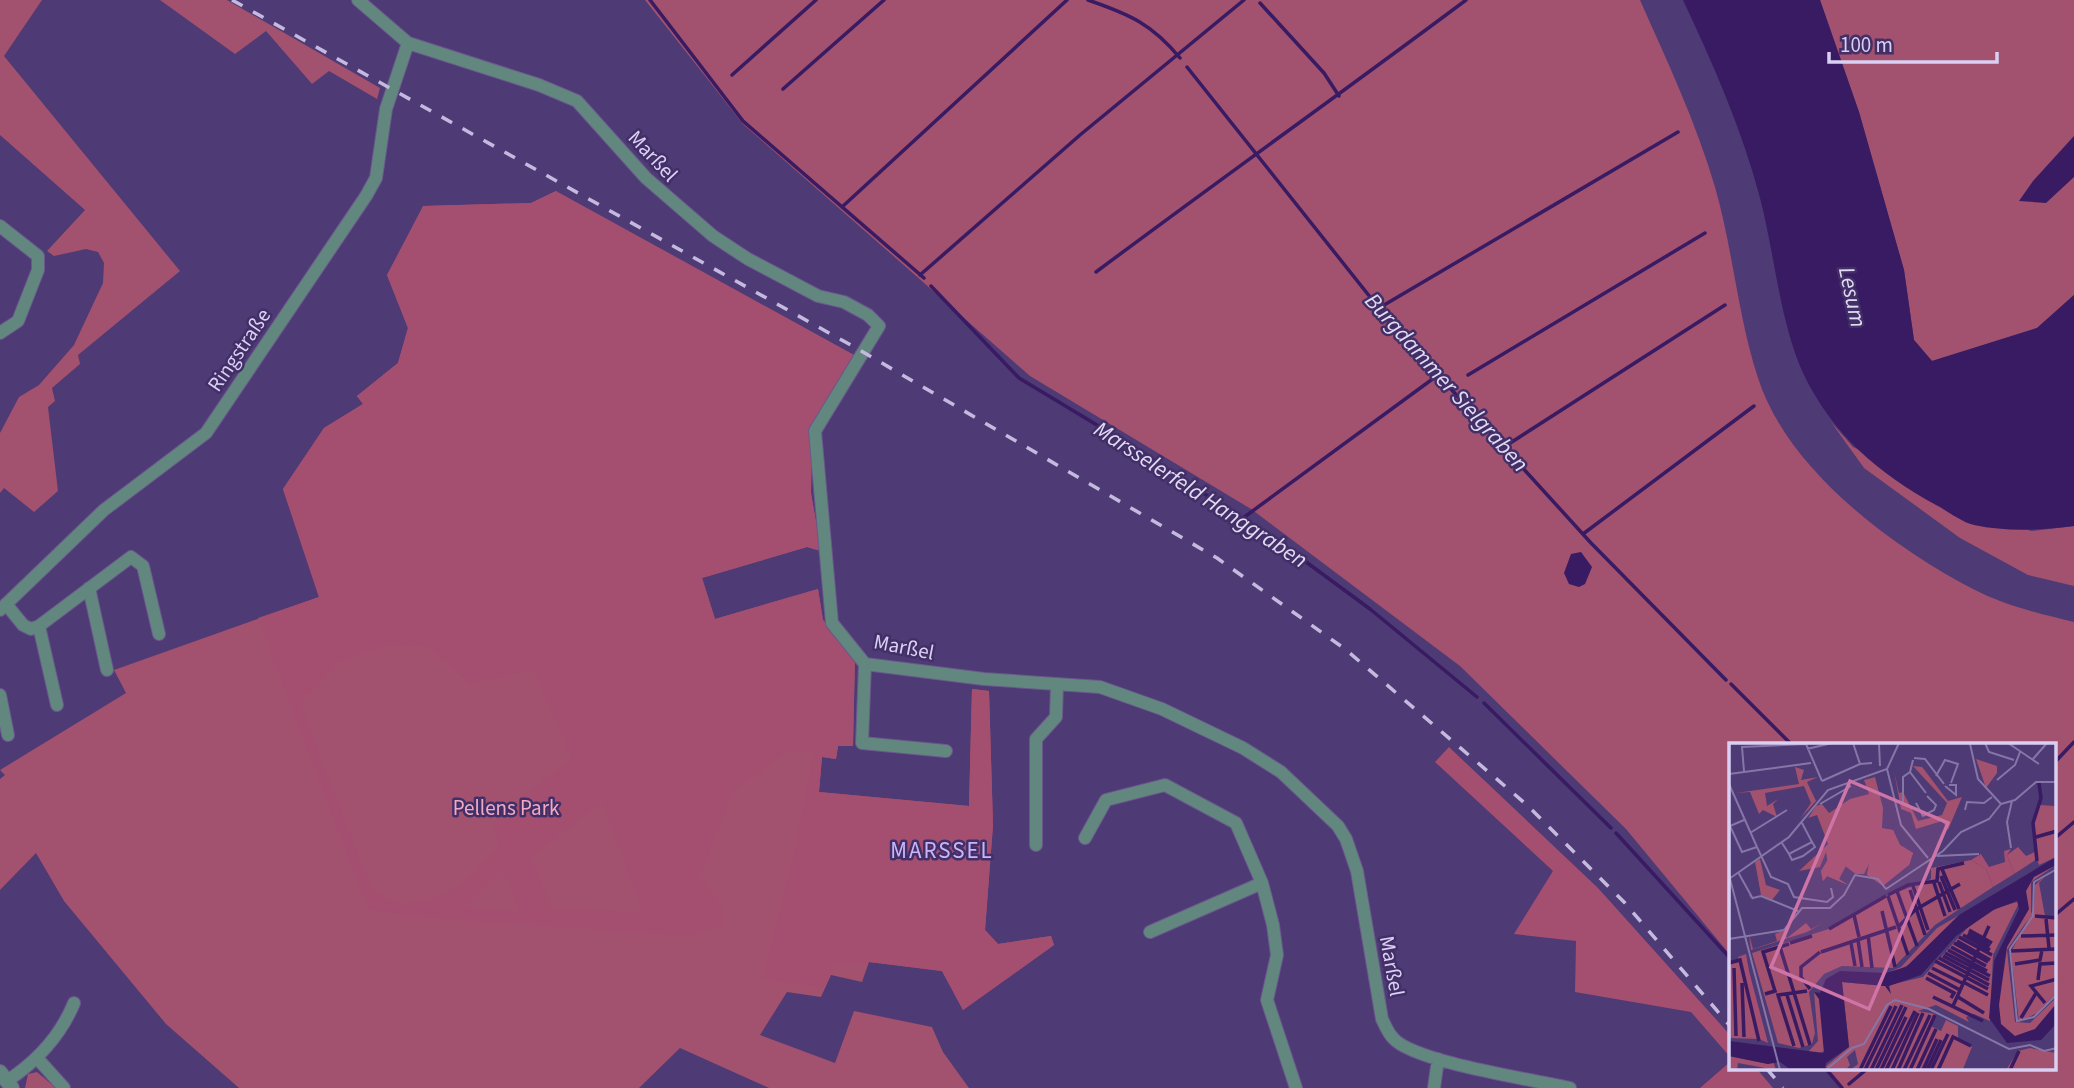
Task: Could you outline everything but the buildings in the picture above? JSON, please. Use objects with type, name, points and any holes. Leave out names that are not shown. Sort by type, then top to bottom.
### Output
[{"type":"street","points":[[362,2],[408,43]]},
{"type":"street","name":"Marßel","points":[[408,43],[539,85],[577,101],[646,178],[713,236],[748,259],[818,296],[856,308],[879,326],[825,410],[815,432],[832,623],[865,664],[936,674],[1100,687],[1173,715],[1243,748],[1281,772],[1321,809],[1346,839],[1356,871],[1382,1019],[1393,1039],[1411,1050],[1438,1059],[1570,1088]]},
{"type":"street","name":"Ringstraße","points":[[3,607],[104,510],[206,433],[376,178],[384,117],[408,43]]},
{"type":"street","points":[[0,226],[38,256],[38,270],[18,321],[0,333]]},
{"type":"street","points":[[3,607],[23,625],[31,629],[40,626],[131,557],[143,566],[159,634]]},
{"type":"street","points":[[89,588],[107,670]]},
{"type":"street","points":[[40,626],[57,705]]},
{"type":"street","points":[[865,664],[862,743],[946,751]]},
{"type":"street","points":[[1036,845],[1036,739],[1056,717],[1057,684]]},
{"type":"street","points":[[0,695],[8,735]]},
{"type":"street","points":[[1085,838],[1106,800],[1165,785],[1236,823],[1262,883],[1277,955],[1267,1000],[1296,1088]]},
{"type":"street","points":[[1150,932],[1262,883]]},
{"type":"street","points":[[6,1080],[37,1058],[68,1019],[75,1003]]},
{"type":"street","points":[[37,1058],[64,1088]]},
{"type":"street","points":[[1434,1088],[1438,1059]]},
{"type":"green space","points":[[0,0],[42,0],[4,56],[180,271],[78,355],[80,364],[52,388],[55,401],[48,407],[58,491],[34,512],[4,488],[0,493],[0,433],[19,397],[39,385],[74,345],[103,283],[104,263],[98,252],[86,249],[54,256],[47,251],[85,210],[0,135]]},
{"type":"green space","points":[[160,0],[227,0],[380,88],[377,99],[329,71],[312,84],[266,31],[235,54]]},
{"type":"green space","points":[[645,0],[1640,0],[1690,115],[1715,187],[1745,331],[1758,378],[1772,411],[1792,443],[1817,474],[1846,502],[1877,528],[1942,572],[1997,600],[2074,622],[2074,1088],[1840,1088],[1825,1070],[2056,1070],[2056,743],[1729,743],[1729,954],[1626,829],[1460,666],[1251,509],[1030,376],[743,124]]},
{"type":"green space","points":[[1820,0],[2074,0],[2074,295],[2037,328],[1932,361],[1914,340],[1904,270],[1859,112]]},
{"type":"green space","name":"Pellens Park","points":[[556,191],[812,431],[811,493],[821,551],[807,547],[702,578],[715,619],[818,589],[823,620],[855,657],[853,746],[838,746],[836,759],[822,757],[819,792],[969,806],[972,689],[989,691],[993,825],[985,930],[998,944],[1051,936],[1054,945],[963,1010],[942,971],[869,962],[862,982],[831,975],[821,997],[787,992],[760,1035],[835,1063],[854,1011],[932,1027],[943,1052],[969,1088],[769,1088],[680,1048],[639,1088],[239,1088],[166,1024],[64,901],[36,853],[0,890],[0,779],[5,775],[0,770],[126,693],[114,670],[319,597],[283,489],[324,428],[363,404],[357,396],[398,363],[408,328],[387,275],[423,206],[531,203]]},
{"type":"green space","points":[[1831,422],[1853,447],[2031,531],[2074,526],[2074,586],[2028,575],[1960,538],[1864,468]]},
{"type":"green space","points":[[37,1072],[56,1088],[25,1088],[28,1074]]},
{"type":"shaded area","points":[[556,191],[856,356],[812,431],[811,493],[821,551],[807,547],[702,578],[715,619],[818,589],[823,620],[855,657],[853,746],[838,746],[836,759],[822,757],[819,792],[969,806],[972,689],[989,691],[993,825],[985,930],[998,944],[1051,936],[1054,945],[963,1010],[942,971],[869,962],[832,965],[823,987],[762,979],[794,855],[814,751],[789,750],[733,791],[699,877],[722,906],[724,924],[690,936],[410,916],[368,908],[258,618],[319,597],[283,489],[324,428],[363,404],[357,396],[398,363],[408,328],[387,275],[424,206],[531,203]],"holes":[[[390,645],[428,646],[470,684],[533,669],[572,758],[492,823],[500,845],[479,869],[455,889],[427,901],[412,903],[395,902],[371,889],[299,703],[341,660]],[[602,802],[644,913],[552,908],[530,857]],[[503,869],[520,912],[466,907]]]},
{"type":"shaded area","points":[[1449,747],[1598,888],[1729,1034],[1729,1056],[1691,1012],[1575,992],[1576,941],[1514,934],[1553,871],[1435,762]]},
{"type":"shaded area","points":[[1729,1063],[1729,1070],[1758,1070],[1773,1088],[1700,1088]]},
{"type":"water","name":"Lesum","points":[[1683,0],[1820,0],[1859,112],[1904,270],[1914,340],[1932,361],[2037,328],[2074,295],[2074,526],[2011,529],[1974,525],[1964,521],[1915,493],[1876,465],[1828,415],[1803,373],[1795,352],[1753,172],[1726,97]]},
{"type":"water","points":[[2074,136],[2074,177],[2046,203],[2019,201],[2033,181]]},
{"type":"water","points":[[1581,552],[1592,567],[1585,584],[1579,587],[1569,584],[1564,573],[1571,554]]},
{"type":"waterway","name":"Marsselerfeld Hanggraben","points":[[650,0],[743,121],[924,278]]},
{"type":"waterway","points":[[732,75],[816,0]]},
{"type":"waterway","points":[[783,89],[884,0]]},
{"type":"waterway","points":[[842,207],[1067,0]]},
{"type":"waterway","name":"Burgdammer Sielgraben","points":[[1088,0],[1116,10],[1149,28],[1180,58]]},
{"type":"waterway","points":[[920,275],[1080,135],[1244,0]]},
{"type":"waterway","points":[[1096,272],[1466,0]]},
{"type":"waterway","points":[[1260,3],[1324,73],[1339,96]]},
{"type":"waterway","name":"Burgdammer Sielgraben","points":[[1187,67],[1390,322],[1591,543],[1726,680]]},
{"type":"waterway","points":[[1379,308],[1678,132]]},
{"type":"waterway","points":[[1468,375],[1705,233]]},
{"type":"waterway","name":"Marsselerfeld Hanggraben","points":[[931,286],[1019,378],[1140,451],[1298,556],[1370,609],[1477,697]]},
{"type":"waterway","points":[[1504,447],[1725,305]]},
{"type":"waterway","points":[[1243,518],[1438,375]]},
{"type":"waterway","points":[[1583,534],[1754,406]]},
{"type":"waterway","name":"Burgdammer Sielgraben","points":[[1731,684],[1790,743]]},
{"type":"waterway","name":"Marsselerfeld Hanggraben","points":[[1484,703],[1611,828]]},
{"type":"waterway","name":"Burgdammer Sielgraben","points":[[2056,761],[2074,742]]},
{"type":"waterway","points":[[2056,837],[2074,822]]},
{"type":"waterway","name":"Marsselerfeld Hanggraben","points":[[1616,833],[1729,957]]},
{"type":"waterway","points":[[2056,914],[2074,899]]},
{"type":"waterway","name":"Marsselerfeld Hanggraben","points":[[1827,1070],[1842,1088]]},
{"type":"waterway","points":[[1849,1084],[1866,1070]]},
{"type":"railway","points":[[232,0],[856,348],[1217,558],[1345,649],[1527,805],[1624,902],[1729,1025]]},
{"type":"railway","points":[[1768,1070],[1783,1088]]},
{"type":"district","name":"MARSSEL","points":[[942,850]]}]
